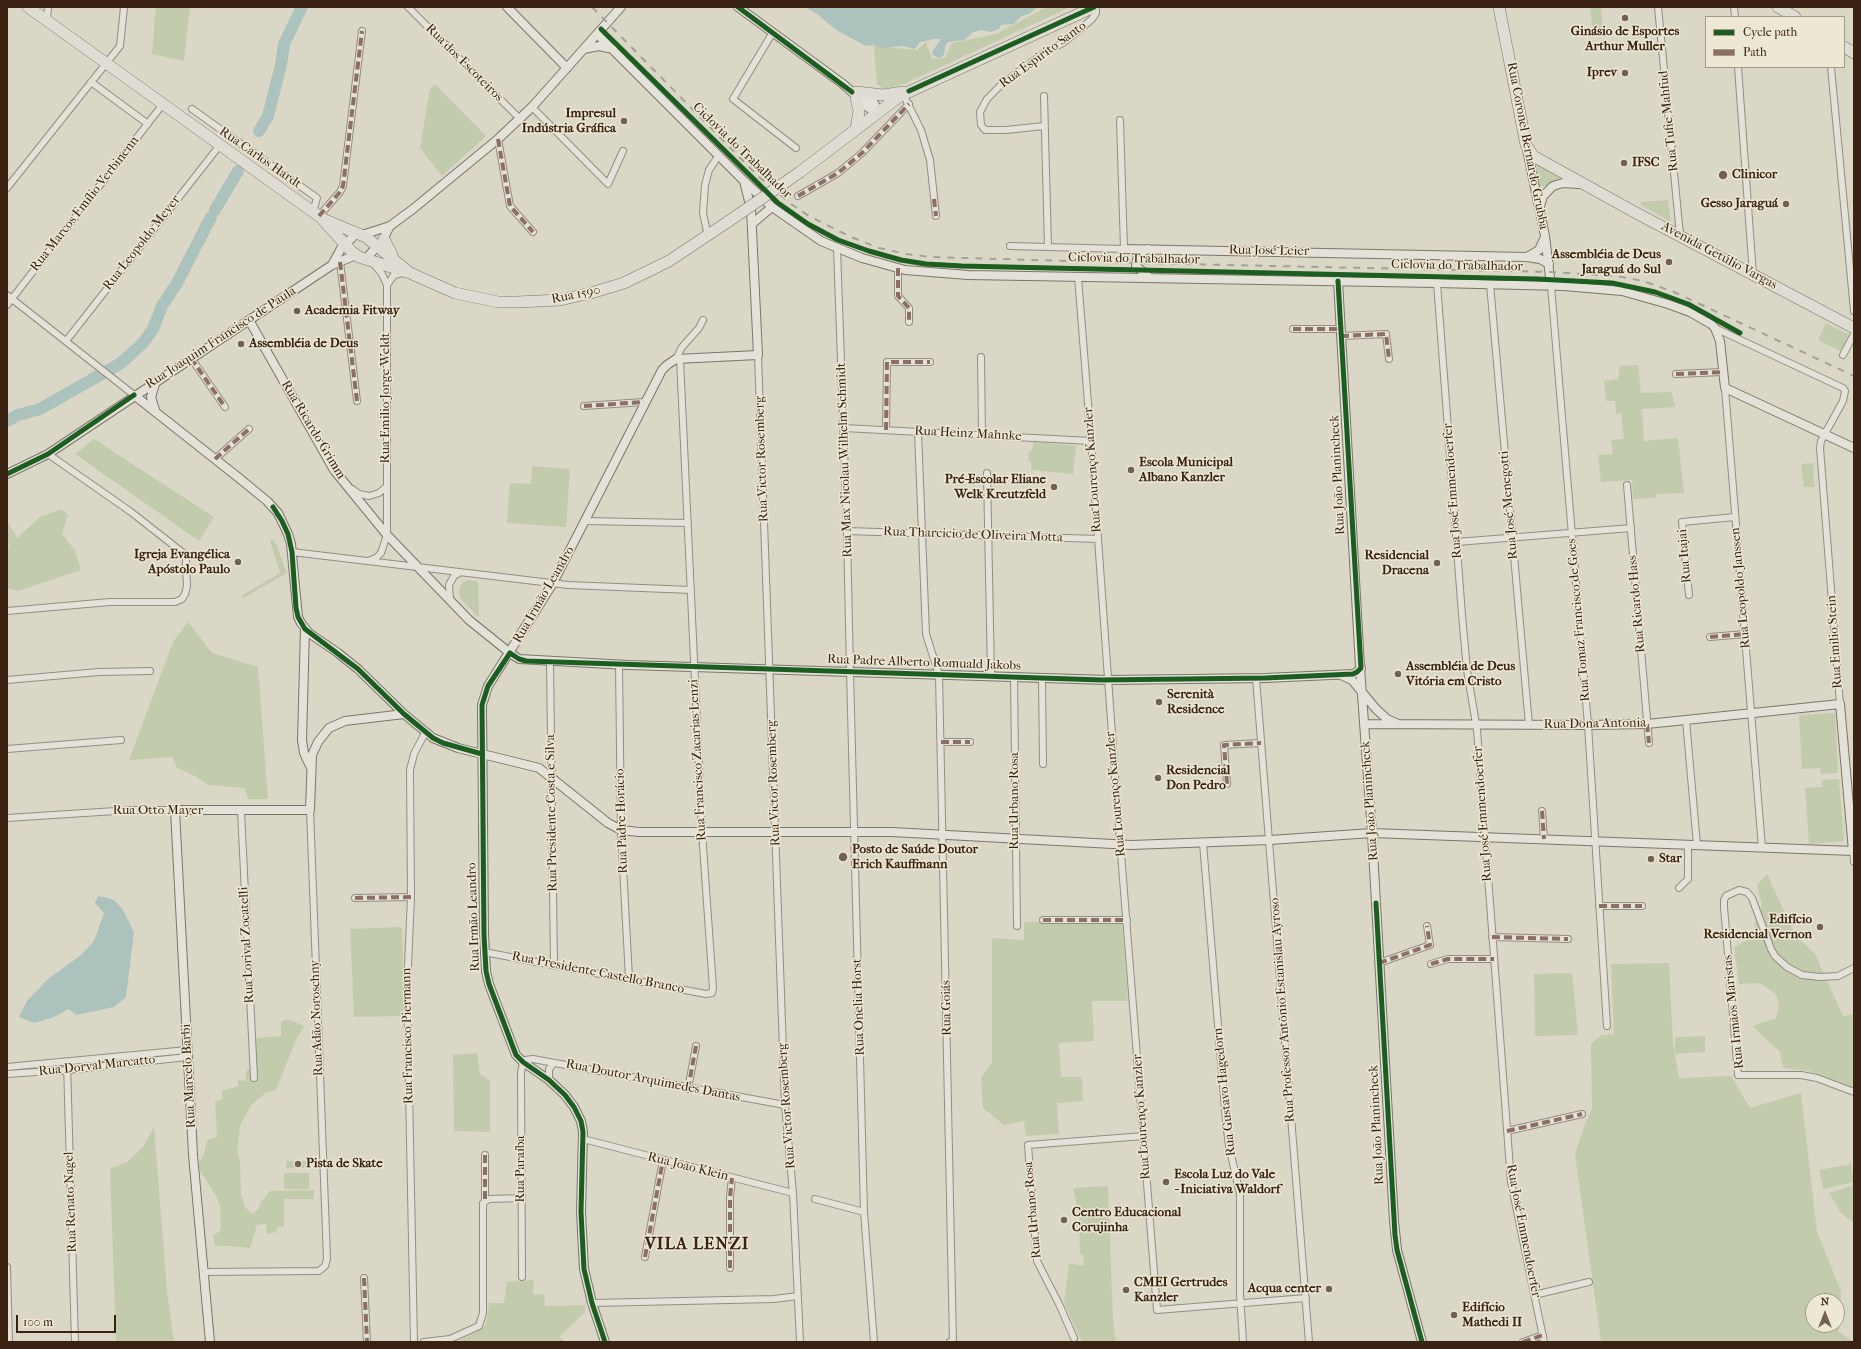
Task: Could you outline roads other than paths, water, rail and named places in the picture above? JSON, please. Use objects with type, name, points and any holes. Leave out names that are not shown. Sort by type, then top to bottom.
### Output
[{"type":"highway","points":[[28,7],[318,216],[363,246],[410,273]]},
{"type":"highway","points":[[856,129],[859,111],[855,94],[907,97],[1095,7]]},
{"type":"highway","name":"Rua Coronel Bernardo Grubba","points":[[1499,7],[1526,145]]},
{"type":"highway","points":[[1778,7],[1793,16]]},
{"type":"highway","points":[[1845,48],[1854,53]]},
{"type":"highway","name":"Rua 1590","points":[[410,273],[455,293],[485,300],[517,302],[560,300],[624,283],[669,261],[708,237],[800,172],[877,112],[907,97]]},
{"type":"highway","name":"Avenida Getúlio Vargas","points":[[1526,145],[1529,152],[1538,160],[1854,328]]},
{"type":"highway","points":[[318,216],[363,246],[396,260],[410,273]]},
{"type":"street","points":[[47,20],[48,7]]},
{"type":"street","points":[[7,188],[120,46],[124,7]]},
{"type":"street","name":"Rua dos Escoteiros","points":[[408,7],[520,119]]},
{"type":"street","points":[[507,7],[567,68]]},
{"type":"street","name":"Rua Joaquim Francisco de Paula","points":[[7,474],[48,454],[134,395],[363,246],[390,226],[498,139],[520,119],[621,7]]},
{"type":"street","points":[[738,7],[877,112]]},
{"type":"street","name":"Rua Espirito Santo","points":[[1044,126],[985,130],[981,125],[980,112],[987,99],[1002,84],[1047,51],[1063,43],[1083,27],[1096,13],[1095,7]]},
{"type":"street","name":"Rua Tufie Mahfud","points":[[1658,7],[1680,236]]},
{"type":"street","points":[[318,216],[340,192],[344,182],[362,31]]},
{"type":"street","points":[[773,32],[733,99],[796,148]]},
{"type":"street","points":[[597,34],[613,48],[744,181],[772,207],[805,230],[837,248],[862,258],[898,268],[968,275],[1564,286],[1616,290],[1643,296],[1690,312],[1715,328]]},
{"type":"street","points":[[584,49],[599,46],[613,48]]},
{"type":"street","points":[[1738,68],[1753,274]]},
{"type":"street","points":[[1831,68],[1854,311]]},
{"type":"street","points":[[91,82],[148,124]]},
{"type":"street","points":[[1044,96],[1048,247]]},
{"type":"street","points":[[798,196],[838,173],[862,153],[907,97],[921,130],[930,160],[936,216]]},
{"type":"street","name":"Rua Marcos Emílio Verbinenn","points":[[7,305],[9,297],[164,104]]},
{"type":"street","points":[[532,107],[608,184],[623,151]]},
{"type":"street","name":"Rua Carlos Hardt","points":[[192,109],[317,198],[318,216]]},
{"type":"street","points":[[1120,120],[1124,249],[1129,251],[1144,274],[1150,278]]},
{"type":"street","points":[[498,139],[510,206],[533,232]]},
{"type":"street","name":"Rua Leopoldo Meyer","points":[[66,341],[220,145]]},
{"type":"street","name":"Rua Coronel Bernardo Grubba","points":[[1526,145],[1545,236],[1551,286]]},
{"type":"street","points":[[708,237],[703,213],[705,185],[709,170],[719,155]]},
{"type":"street","name":"Rua Victor Rosemberg","points":[[744,181],[749,199],[752,223],[776,832],[785,1105],[793,1193],[800,1342]]},
{"type":"street","name":"Avenida Getúlio Vargas","points":[[1548,189],[1563,182],[1584,185]]},
{"type":"street","points":[[1534,185],[1540,190],[1548,189]]},
{"type":"street","points":[[1540,209],[1541,199],[1548,189]]},
{"type":"street","points":[[752,223],[772,207]]},
{"type":"street","name":"Rua Joaquim Francisco de Paula","points":[[336,264],[390,226]]},
{"type":"street","points":[[1527,257],[1539,250],[1543,245],[1545,236]]},
{"type":"street","points":[[363,246],[382,274],[387,285]]},
{"type":"street","name":"Rua José Leier","points":[[1010,246],[1527,257],[1540,258],[1549,264]]},
{"type":"street","name":"Rua Max Nicolau Wilhelm Schmidt","points":[[837,248],[848,531],[850,672]]},
{"type":"street","points":[[1123,277],[1136,262],[1140,253],[1150,249]]},
{"type":"street","points":[[336,264],[357,401]]},
{"type":"street","points":[[898,268],[898,293],[909,308],[909,322]]},
{"type":"street","points":[[387,285],[394,275],[410,273]]},
{"type":"street","points":[[1540,286],[1545,283],[1550,273],[1559,283],[1564,286]]},
{"type":"street","name":"Rua Lourenço Kanzler","points":[[1078,277],[1120,844],[1157,1310],[1241,1304]]},
{"type":"street","name":"Rua João Planincheck","points":[[1338,281],[1395,1235],[1397,1250],[1422,1342]]},
{"type":"street","name":"Rua José Emmendoerfer","points":[[1437,283],[1468,670],[1476,725],[1486,837],[1492,937],[1511,1182],[1544,1342]]},
{"type":"street","name":"Rua José Menegotti","points":[[1490,284],[1529,725]]},
{"type":"street","name":"Rua Emilio Jorge Weldt","points":[[387,285],[387,535]]},
{"type":"street","name":"Rua Tomaz Francisco de Goes","points":[[1551,286],[1588,725],[1594,841],[1607,1026]]},
{"type":"street","points":[[9,297],[112,377],[273,507],[285,528],[292,552],[296,608],[300,623],[305,629],[358,670],[425,732],[443,743],[539,768],[608,823],[621,830],[639,832],[854,832],[943,834],[1120,844],[1202,843],[1372,833],[1854,851],[1854,862]]},
{"type":"street","name":"Rua Ricardo Grimm","points":[[249,320],[334,470],[387,535],[419,568]]},
{"type":"street","name":"Rua Irmão Leandro","points":[[605,1342],[592,1303],[584,1269],[581,1212],[582,1126],[577,1112],[565,1095],[549,1080],[523,1062],[516,1055],[488,984],[484,952],[482,705],[484,695],[553,583],[586,521],[644,402],[662,370],[678,359],[682,346],[699,328],[703,320]]},
{"type":"street","name":"Rua Leopoldo Janssen","points":[[1715,328],[1720,341],[1725,388],[1762,848]]},
{"type":"street","name":"Rua Emilio Stein","points":[[1715,328],[1843,388],[1846,394],[1824,434],[1820,448],[1840,704],[1854,851]]},
{"type":"street","points":[[1293,329],[1386,334],[1389,359]]},
{"type":"street","points":[[1843,355],[1854,334]]},
{"type":"street","points":[[678,359],[758,355]]},
{"type":"street","points":[[981,357],[982,435]]},
{"type":"street","points":[[191,358],[225,407]]},
{"type":"street","name":"Rua Francisco Zacarias Lenzi","points":[[678,359],[688,523],[702,832],[713,988],[712,993]]},
{"type":"street","points":[[886,430],[887,362],[930,362]]},
{"type":"street","points":[[1676,374],[1723,372]]},
{"type":"street","points":[[157,381],[151,397],[153,407],[158,414]]},
{"type":"street","points":[[1725,388],[1854,448]]},
{"type":"street","points":[[584,406],[644,402]]},
{"type":"street","name":"Rua Heinz Mahnke","points":[[844,428],[1091,441]]},
{"type":"street","points":[[215,459],[249,429]]},
{"type":"street","name":"Rua Goiás","points":[[918,432],[926,634],[939,675],[942,742],[952,1342]]},
{"type":"street","points":[[7,611],[110,602],[175,602],[182,599],[185,594],[187,586],[186,558],[182,552],[131,512],[48,454]]},
{"type":"street","points":[[987,473],[991,676]]},
{"type":"street","name":"Rua Ricardo Hass","points":[[1627,485],[1649,743]]},
{"type":"street","points":[[347,486],[359,494],[369,496],[379,493],[386,487]]},
{"type":"street","name":"Rua Itajai","points":[[1689,595],[1682,522],[1735,517]]},
{"type":"street","points":[[586,521],[688,523]]},
{"type":"street","points":[[1457,542],[1631,528]]},
{"type":"street","name":"Rua Tharcicio de Oliveira Motta","points":[[848,531],[1098,539]]},
{"type":"street","points":[[366,562],[376,558],[380,553],[387,535]]},
{"type":"street","points":[[292,552],[366,562],[553,583],[691,590]]},
{"type":"street","name":"Rua Padre Alberto Romuald Jakobs","points":[[419,568],[470,620],[510,653],[522,660],[1108,680],[1256,678],[1353,674],[1360,668]]},
{"type":"street","points":[[450,599],[449,585],[454,576],[459,573]]},
{"type":"street","points":[[305,629],[302,746],[311,768]]},
{"type":"street","points":[[1710,637],[1745,634]]},
{"type":"street","name":"Rua Presidente Costa e Silva","points":[[550,662],[554,965]]},
{"type":"street","name":"Rua Padre Horácio","points":[[619,664],[621,830],[629,978]]},
{"type":"street","points":[[7,680],[99,672],[150,671]]},
{"type":"street","name":"Rua Onelia Horst","points":[[850,672],[864,1212],[874,1342]]},
{"type":"street","points":[[1339,674],[1352,680],[1380,713],[1398,724]]},
{"type":"street","name":"Rua Urbano Rosa","points":[[1014,677],[1017,926]]},
{"type":"street","points":[[1042,678],[1043,764]]},
{"type":"street","name":"Rua Professor Antônio Estanislau Ayroso","points":[[1256,678],[1309,1342]]},
{"type":"street","name":"Rua Dona Antonia","points":[[1364,724],[1647,724],[1840,704]]},
{"type":"street","name":"Rua Adão Noroschny","points":[[204,1272],[319,1271],[325,1266],[327,1259],[310,810],[311,768],[314,749],[329,728],[345,721],[404,714]]},
{"type":"street","points":[[1686,720],[1697,845]]},
{"type":"street","name":"Rua Francisco Piermann","points":[[414,1342],[407,988],[411,897],[410,770],[414,754],[425,732]]},
{"type":"street","points":[[7,749],[121,740]]},
{"type":"street","points":[[942,742],[970,742]]},
{"type":"street","points":[[1227,784],[1224,745],[1262,743]]},
{"type":"street","points":[[302,746],[308,750],[314,749]]},
{"type":"street","name":"Rua Otto Mayer","points":[[7,818],[131,810],[310,810]]},
{"type":"street","name":"Rua Marcelo Barbi","points":[[175,810],[193,1155],[210,1342]]},
{"type":"street","name":"Rua Lorival Zocatelli","points":[[241,811],[254,1078]]},
{"type":"street","points":[[1542,811],[1544,839]]},
{"type":"street","name":"Rua Gustavo Hagedorn","points":[[1202,843],[1226,1122],[1229,1146],[1240,1194],[1241,1304],[1243,1342]]},
{"type":"street","points":[[1679,888],[1688,879],[1688,845]]},
{"type":"street","name":"Rua Irmãos Maristas","points":[[1854,968],[1838,976],[1820,978],[1802,975],[1787,968],[1775,956],[1771,949],[1752,898],[1747,892],[1739,890],[1731,893],[1724,900],[1738,1075],[1801,1075],[1817,1078],[1854,1092]]},
{"type":"street","points":[[355,898],[411,897]]},
{"type":"street","points":[[1599,906],[1642,906]]},
{"type":"street","points":[[1043,920],[1127,920]]},
{"type":"street","points":[[1379,963],[1430,945],[1427,926]]},
{"type":"street","points":[[1492,937],[1568,939]]},
{"type":"street","name":"Rua Presidente Castello Branco","points":[[484,952],[629,978],[706,994],[712,993]]},
{"type":"street","points":[[1431,964],[1448,959],[1494,959]]},
{"type":"street","points":[[688,1088],[696,1046]]},
{"type":"street","name":"Rua Dorval Marcatto","points":[[7,1067],[187,1054]]},
{"type":"street","name":"Rua Dorval Marcatto","points":[[7,1074],[67,1070],[187,1054]]},
{"type":"street","name":"Rua Doutor Arquimedes Dantas","points":[[523,1062],[530,1058],[785,1105]]},
{"type":"street","name":"Rua Renato Nagel","points":[[67,1062],[75,1342]]},
{"type":"street","name":"Rua Paraíba","points":[[522,1277],[521,1073],[523,1062]]},
{"type":"street","points":[[549,1080],[549,1069],[554,1063]]},
{"type":"street","points":[[1507,1132],[1582,1114]]},
{"type":"street","name":"Rua Urbano Rosa","points":[[1074,1338],[1059,1304],[1037,1261],[1028,1145],[1144,1136]]},
{"type":"street","name":"Rua João Klein","points":[[583,1139],[793,1193]]},
{"type":"street","points":[[424,1342],[450,1340],[479,1326],[482,1320],[485,1156]]},
{"type":"street","points":[[644,1257],[663,1160]]},
{"type":"street","points":[[730,1268],[730,1197],[732,1178]]},
{"type":"street","points":[[485,1200],[522,1198]]},
{"type":"street","points":[[815,1199],[864,1212]]},
{"type":"street","points":[[7,1267],[9,1342]]},
{"type":"street","points":[[364,1278],[367,1342]]},
{"type":"street","points":[[1534,1295],[1589,1282]]},
{"type":"street","points":[[592,1303],[774,1299],[798,1296]]},
{"type":"street","points":[[1241,1304],[1306,1298]]},
{"type":"street","points":[[1523,1342],[1543,1335]]},
{"type":"water","points":[[805,7],[1038,7],[1029,14],[1021,16],[1014,24],[1001,25],[999,29],[991,32],[981,30],[973,32],[964,40],[948,42],[945,47],[944,55],[939,58],[933,55],[932,52],[941,39],[920,42],[915,49],[903,46],[882,48],[874,45],[866,46],[836,30],[817,14]]},
{"type":"water","points":[[98,896],[115,901],[122,908],[134,932],[126,997],[114,1007],[76,1015],[69,1009],[52,1018],[34,1023],[19,1017],[27,1001],[48,979],[81,955],[94,941],[104,913],[95,903]]},
{"type":"waterway","points":[[259,131],[268,116],[281,65],[284,44],[302,7]]},
{"type":"waterway","points":[[215,210],[238,171]]},
{"type":"waterway","points":[[7,421],[18,415],[40,409],[121,363],[143,343],[153,329],[162,306],[177,283],[211,217]]},
{"type":"railway","points":[[592,7],[758,176],[791,204],[809,216],[851,237],[879,248],[906,254],[931,257],[1550,272],[1616,276],[1643,281],[1674,292],[1854,376]]},
{"type":"place","name":"Ginásio de Esportes Arthur Muller","points":[[1625,18]]},
{"type":"place","name":"Iprev","points":[[1625,73]]},
{"type":"place","name":"Impresul Indústria Gráfica","points":[[624,121]]},
{"type":"place","name":"IFSC","points":[[1624,163]]},
{"type":"place","name":"Clinicor","points":[[1723,175]]},
{"type":"place","name":"Gesso Jaraguá","points":[[1786,204]]},
{"type":"place","name":"Assembléia de Deus Jaraguá do Sul","points":[[1669,262]]},
{"type":"place","name":"Academia Fitway","points":[[297,311]]},
{"type":"place","name":"Assembléia de Deus","points":[[241,344]]},
{"type":"place","name":"Escola Municipal Albano Kanzler","points":[[1131,470]]},
{"type":"place","name":"Pré-Escolar Eliane Welk Kreutzfeld","points":[[1054,487]]},
{"type":"place","name":"Igreja Evangélica Apóstolo Paulo","points":[[238,562]]},
{"type":"place","name":"Residencial Dracena","points":[[1437,563]]},
{"type":"place","name":"Assembléia de Deus Vitória em Cristo","points":[[1398,674]]},
{"type":"place","name":"Serenità Residence","points":[[1159,702]]},
{"type":"place","name":"Residencial Don Pedro","points":[[1158,778]]},
{"type":"place","name":"Posto de Saúde Doutor Erich Kauffmann","points":[[843,857]]},
{"type":"place","name":"Star","points":[[1651,859]]},
{"type":"place","name":"Edifício Residencial Vernon","points":[[1820,927]]},
{"type":"place","name":"Pista de Skate","points":[[298,1164]]},
{"type":"place","name":"Escola Luz do Vale - Iniciativa Waldorf","points":[[1166,1182]]},
{"type":"place","name":"Centro Educacional Corujinha","points":[[1064,1220]]},
{"type":"place","name":"Acqua center","points":[[1329,1289]]},
{"type":"place","name":"CMEI Gertrudes Kanzler","points":[[1126,1290]]},
{"type":"place","name":"Edifício Mathedi II","points":[[1454,1315]]},
{"type":"district","name":"VILA LENZI","points":[[697,1245]]}]
